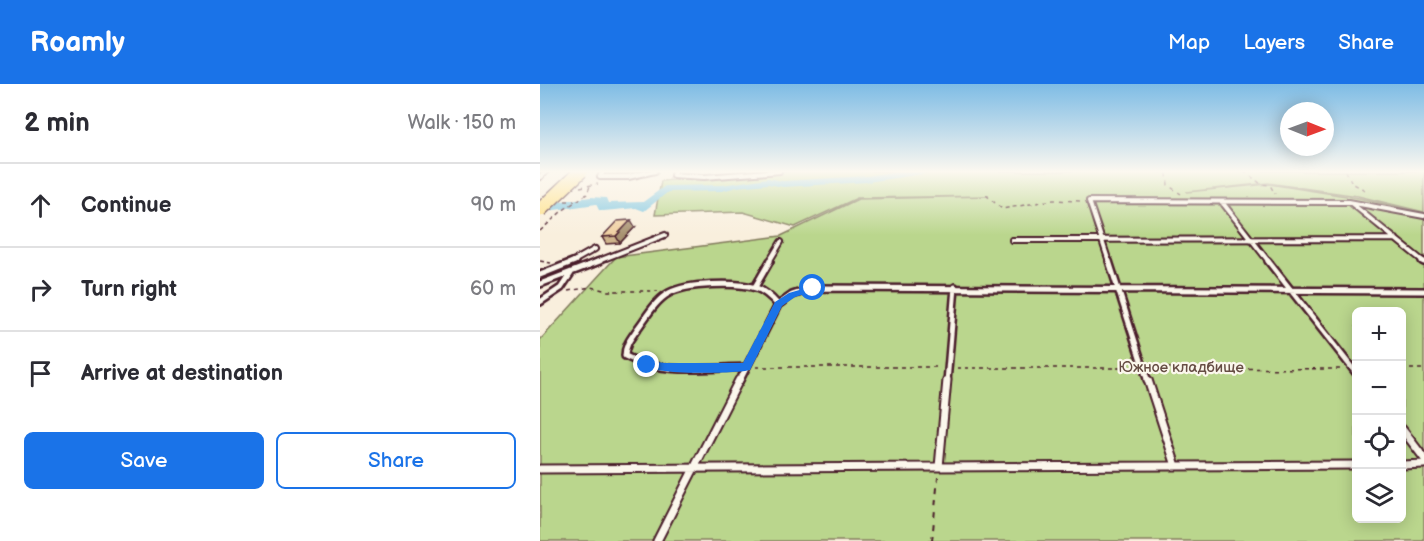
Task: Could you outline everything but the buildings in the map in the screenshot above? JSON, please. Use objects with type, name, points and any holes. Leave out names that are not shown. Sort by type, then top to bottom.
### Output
[{"type":"main road","points":[[540,210],[559,192]]},
{"type":"lane","points":[[1176,466],[1089,201],[1349,202],[1424,216]]},
{"type":"lane","points":[[1222,202],[1352,367]]},
{"type":"lane","points":[[1349,202],[1424,262]]},
{"type":"lane","points":[[540,284],[665,235]]},
{"type":"lane","points":[[1012,240],[1396,239]]},
{"type":"lane","points":[[755,287],[781,242]]},
{"type":"lane","points":[[540,275],[579,259],[595,249]]},
{"type":"lane","points":[[540,303],[553,296],[561,288],[570,273]]},
{"type":"lane","points":[[746,367],[665,368],[634,362],[625,356],[625,346],[668,294],[687,287],[722,285],[755,287],[778,304]]},
{"type":"lane","points":[[939,467],[955,287]]},
{"type":"lane","points":[[657,541],[778,304],[792,295],[813,288],[1424,291]]},
{"type":"lane","points":[[1406,435],[1424,458]]},
{"type":"lane","points":[[1406,465],[1424,464]]},
{"type":"lane","points":[[540,469],[1352,465]]},
{"type":"path","points":[[540,231],[588,192]]},
{"type":"path","points":[[1179,192],[1182,202]]},
{"type":"path","points":[[1274,192],[1285,202]]},
{"type":"path","points":[[986,195],[1002,209],[1053,200],[1089,201]]},
{"type":"path","points":[[553,296],[591,287],[607,291],[657,291],[668,294]]},
{"type":"path","points":[[746,367],[1352,371]]},
{"type":"path","points":[[1406,369],[1424,369]]},
{"type":"path","points":[[932,541],[939,467]]},
{"type":"green space","name":"Южное кладбище","points":[[659,192],[1323,192],[1424,213],[1424,541],[540,541],[540,340],[616,257],[781,236],[858,199],[989,196],[857,198],[795,227],[743,212],[655,215]]},
{"type":"green space","name":"Южное кладбище","points":[[1333,192],[1424,192],[1424,212],[1358,196]]},
{"type":"waterway","points":[[540,208],[598,200],[602,201],[603,207],[638,204],[644,207],[661,192]]},
{"type":"route","points":[[647,365],[665,368],[746,367],[778,304],[792,295],[813,288]]}]
